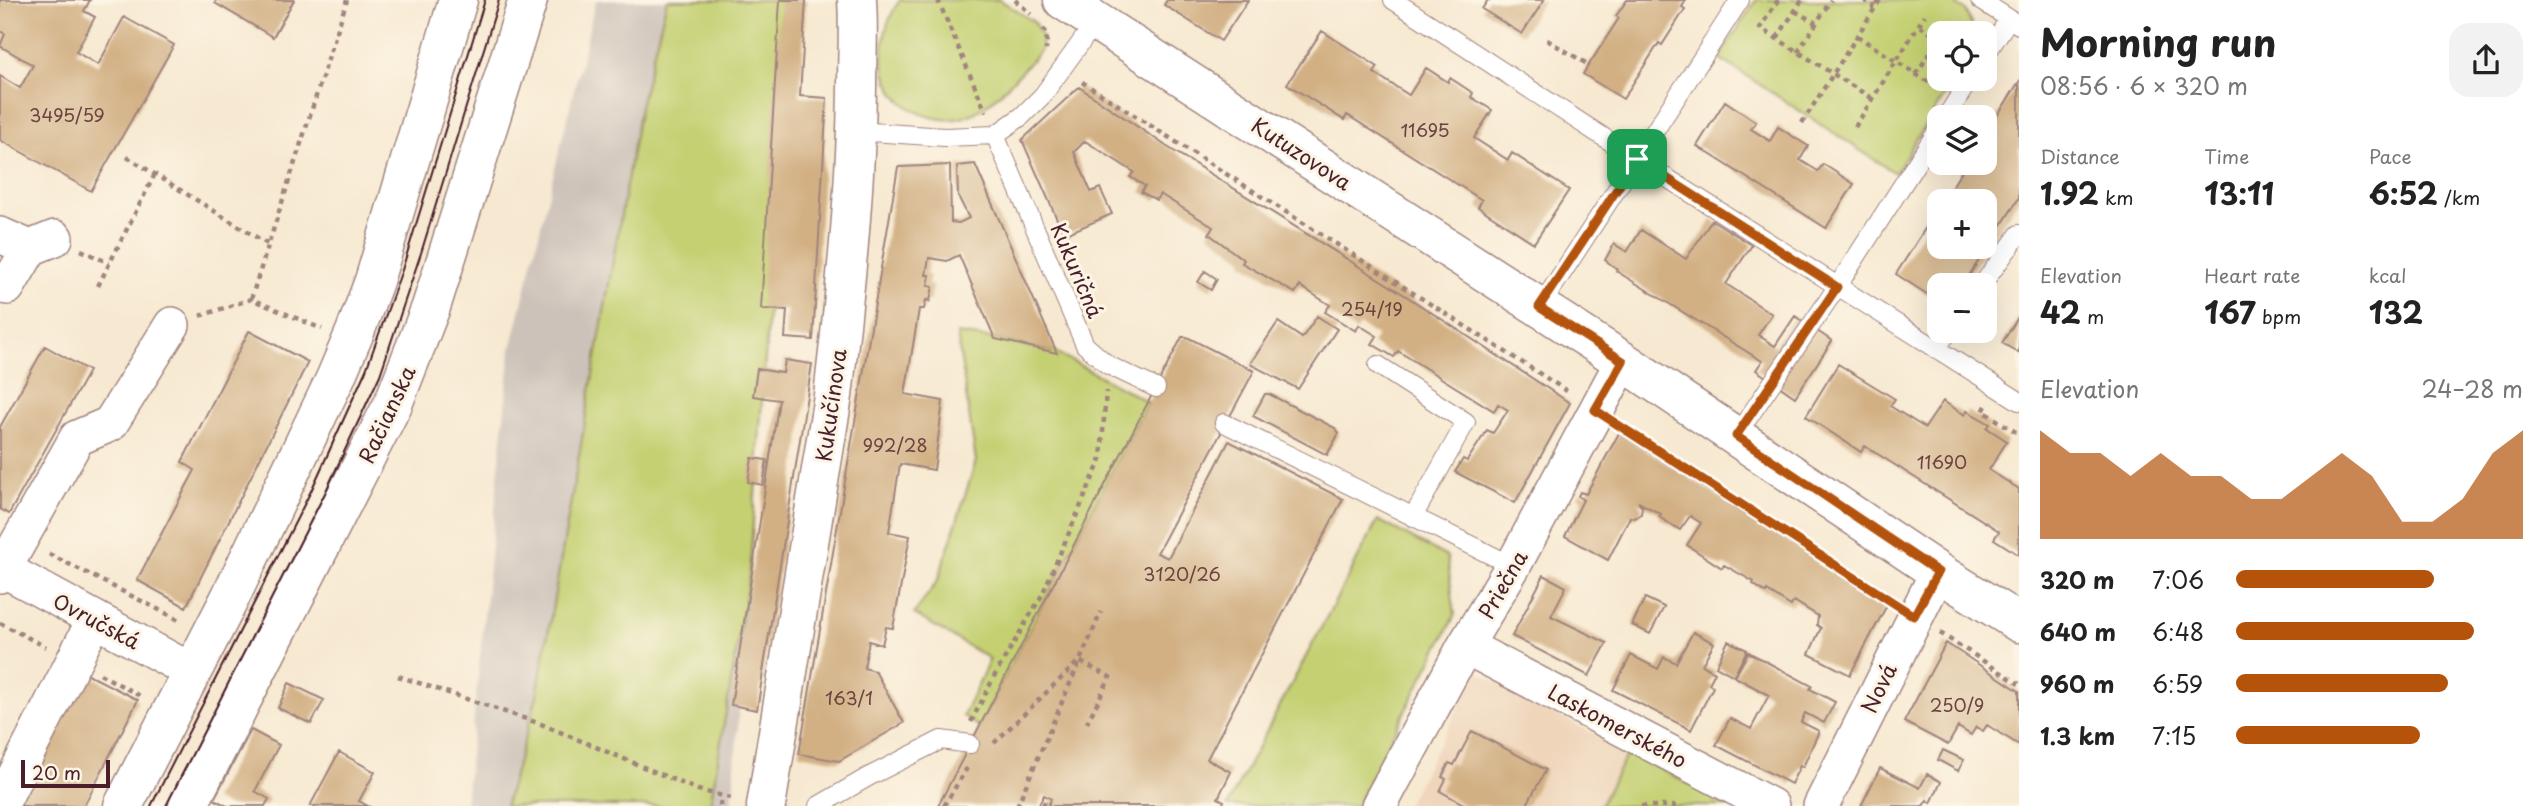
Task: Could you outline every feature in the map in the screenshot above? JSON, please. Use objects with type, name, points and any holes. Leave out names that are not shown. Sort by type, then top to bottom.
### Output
[{"type":"street","points":[[123,806],[288,478],[355,332],[374,281],[458,0]]},
{"type":"street","name":"Račianska","points":[[188,806],[393,404],[431,307],[528,0]]},
{"type":"street","name":"Kukučínova","points":[[773,805],[833,396],[852,212],[860,4]]},
{"type":"street","name":"Kutuzovova","points":[[1055,17],[1097,20],[1736,436]]},
{"type":"street","points":[[0,283],[7,287],[29,241]]},
{"type":"street","points":[[2,572],[77,438],[110,424],[172,325]]},
{"type":"street","name":"Priečna","points":[[1379,806],[1465,646],[1513,566],[1623,361]]},
{"type":"street","points":[[1736,436],[2019,624]]},
{"type":"street","name":"Ovručská","points":[[2,572],[191,671]]},
{"type":"street","name":"Nová","points":[[1821,806],[1938,572]]},
{"type":"street","points":[[0,806],[61,654],[95,619]]},
{"type":"street","name":"Laskomerského","points":[[1465,646],[1770,806]]},
{"type":"lane","points":[[1393,0],[1637,159],[2019,401]]},
{"type":"lane","points":[[1539,307],[1740,0]]},
{"type":"lane","points":[[1986,1],[2014,22],[1997,42]]},
{"type":"lane","points":[[856,131],[945,137],[995,135],[1022,116],[1042,95],[1097,20]]},
{"type":"lane","points":[[1953,105],[1962,91]]},
{"type":"lane","name":"Kukuričná","points":[[995,135],[1086,345],[1108,365],[1156,388]]},
{"type":"lane","points":[[1736,436],[1837,287],[1927,147]]},
{"type":"lane","points":[[1991,273],[2019,234]]},
{"type":"lane","points":[[1936,349],[1940,343]]},
{"type":"lane","points":[[1378,365],[1466,422],[1413,517]]},
{"type":"lane","points":[[1224,423],[1513,566]]},
{"type":"lane","points":[[818,806],[941,740],[970,744]]},
{"type":"path","points":[[251,299],[347,0]]},
{"type":"path","points":[[938,0],[987,113]]},
{"type":"path","points":[[1778,0],[1760,28],[1873,99]]},
{"type":"path","points":[[1777,38],[1802,0]]},
{"type":"path","points":[[1798,52],[1829,2],[1822,0]]},
{"type":"path","points":[[1864,0],[1875,7]]},
{"type":"path","points":[[1802,123],[1880,0]]},
{"type":"path","points":[[1795,11],[1816,23]]},
{"type":"path","points":[[1855,127],[1925,15]]},
{"type":"path","points":[[1046,58],[1055,17]]},
{"type":"path","points":[[1916,74],[1939,39],[1919,25]]},
{"type":"path","points":[[1857,36],[1956,100]]},
{"type":"path","points":[[1547,40],[1589,65]]},
{"type":"path","points":[[976,117],[995,106]]},
{"type":"path","points":[[127,157],[269,245]]},
{"type":"path","points":[[98,286],[155,174]]},
{"type":"path","points":[[172,325],[251,299],[329,333]]},
{"type":"path","points":[[941,740],[973,721],[996,673],[1042,595],[1101,459],[1108,365]]},
{"type":"path","points":[[1595,410],[2019,684]]},
{"type":"path","points":[[19,538],[188,625]]},
{"type":"path","points":[[1017,806],[1101,612]]},
{"type":"path","points":[[0,623],[150,702]]},
{"type":"path","points":[[1079,661],[1110,677],[1087,723]]},
{"type":"path","points":[[992,744],[1079,661]]},
{"type":"path","points":[[398,676],[541,724],[659,776],[721,797],[773,805]]},
{"type":"path","points":[[944,806],[963,772],[972,763]]},
{"type":"path","points":[[720,806],[721,797]]},
{"type":"path","points":[[1043,806],[1048,797]]},
{"type":"path","points":[[1641,806],[1681,806]]},
{"type":"shaded area","points":[[596,0],[786,0],[766,346],[732,806],[465,806],[511,349]]},
{"type":"shaded area","points":[[1478,672],[1628,752],[1600,806],[1406,806]]},
{"type":"green space","points":[[667,0],[786,0],[766,346],[749,577],[710,806],[505,806],[537,696],[640,106]]},
{"type":"green space","points":[[900,0],[1000,0],[1034,22],[1042,37],[1041,50],[1000,93],[974,113],[948,119],[922,114],[906,106],[895,94],[884,64],[886,30]]},
{"type":"green space","points":[[1756,0],[1949,0],[1965,10],[1970,21],[1927,21],[1927,91],[1947,91],[1938,105],[1927,105],[1927,123],[1895,173],[1719,58]]},
{"type":"green space","points":[[957,334],[995,339],[1057,353],[1148,402],[979,727],[963,716],[990,659],[914,614],[938,580],[976,461]]},
{"type":"green space","points":[[1378,520],[1447,557],[1455,615],[1356,806],[1227,806]]},
{"type":"green space","points":[[1628,752],[1731,806],[1600,806]]},
{"type":"building","points":[[0,0],[90,0],[84,11],[95,17],[76,52],[98,65],[124,17],[174,45],[91,191],[0,140],[0,76],[20,88],[33,65],[0,46],[5,34],[0,31]]},
{"type":"building","points":[[216,0],[294,0],[273,37],[215,3]]},
{"type":"building","points":[[780,0],[806,0],[800,96],[827,98],[813,340],[785,338],[787,310],[761,309]]},
{"type":"building","points":[[1167,0],[1248,0],[1221,41],[1164,5]]},
{"type":"building","points":[[1488,0],[1544,0],[1522,34],[1482,9]]},
{"type":"building","points":[[1627,0],[1686,0],[1682,7],[1685,9],[1662,45],[1659,43],[1623,99],[1583,74],[1619,18],[1616,16]]},
{"type":"building","points":[[1322,31],[1378,67],[1374,73],[1409,95],[1426,68],[1448,82],[1450,78],[1473,93],[1471,97],[1492,110],[1474,138],[1508,160],[1512,153],[1569,190],[1534,243],[1478,207],[1482,200],[1347,115],[1344,120],[1287,84]]},
{"type":"building","points":[[2019,82],[2019,198],[1997,232],[1997,189],[1951,189],[1959,175],[1997,175],[1997,116]]},
{"type":"building","points":[[1079,87],[1169,148],[1403,294],[1570,403],[1515,503],[1455,472],[1463,459],[1467,461],[1487,430],[1493,433],[1508,410],[1498,404],[1494,411],[1398,351],[1394,357],[1372,344],[1377,336],[1359,325],[1356,331],[1325,312],[1330,305],[1300,286],[1295,293],[1242,263],[1244,260],[1209,234],[1213,227],[1160,194],[1156,200],[1141,192],[1145,186],[1130,177],[1134,172],[1085,141],[1074,152],[1091,192],[1100,188],[1112,214],[1064,235],[1022,140]]},
{"type":"building","points":[[1725,101],[1756,122],[1751,129],[1770,141],[1778,127],[1808,146],[1800,160],[1818,171],[1823,164],[1854,184],[1826,228],[1697,146]]},
{"type":"building","points":[[975,164],[1057,353],[995,339],[959,255],[947,261],[929,258],[926,275],[930,275],[928,285],[933,286],[930,301],[926,300],[924,309],[919,309],[905,394],[943,401],[934,470],[900,464],[889,532],[910,536],[893,628],[886,627],[882,645],[869,641],[864,668],[875,671],[904,723],[839,761],[799,754],[898,167],[950,165],[951,222],[959,223],[969,218],[958,196],[957,166]]},
{"type":"building","points":[[1712,220],[1752,245],[1726,284],[1772,314],[1758,335],[1775,346],[1795,316],[1832,341],[1795,397],[1756,370],[1762,361],[1616,271],[1617,269],[1605,260],[1614,244],[1627,252],[1641,230],[1686,259]]},
{"type":"building","points":[[1927,226],[1927,259],[1980,259],[1971,273],[1927,273],[1927,294],[1896,274]]},
{"type":"building","points":[[1205,271],[1217,279],[1211,290],[1198,282]]},
{"type":"building","points":[[1317,316],[1337,329],[1298,389],[1250,364],[1278,322],[1302,338]]},
{"type":"building","points":[[2019,316],[2019,353],[2002,343]]},
{"type":"building","points":[[249,331],[308,362],[186,607],[137,580],[195,470],[182,462]]},
{"type":"building","points":[[1182,337],[1187,337],[1254,371],[1157,553],[1168,558],[1229,441],[1343,499],[1207,759],[1231,772],[1218,798],[1224,801],[1222,806],[1048,806],[1051,799],[1044,795],[1038,806],[938,806]]},
{"type":"building","points":[[45,346],[89,371],[9,514],[0,509],[0,427]]},
{"type":"building","points":[[785,360],[812,364],[757,710],[731,705],[779,400],[753,396],[757,369],[783,373]]},
{"type":"building","points":[[1838,364],[1895,399],[1890,406],[1925,428],[1943,401],[1965,415],[1967,411],[1990,424],[1987,428],[2007,441],[1989,470],[2019,489],[2019,555],[1994,539],[1999,531],[1865,446],[1861,452],[1806,416]]},
{"type":"building","points":[[1265,394],[1335,428],[1339,433],[1327,455],[1253,416]]},
{"type":"building","points":[[1619,433],[1887,605],[1850,675],[1809,654],[1821,628],[1817,625],[1818,616],[1794,601],[1791,606],[1767,591],[1766,593],[1753,584],[1754,582],[1724,565],[1722,568],[1687,545],[1701,523],[1690,516],[1680,530],[1659,517],[1661,514],[1638,502],[1642,507],[1641,514],[1635,518],[1630,517],[1608,560],[1565,536],[1583,500],[1578,496],[1580,492],[1586,494]]},
{"type":"building","points":[[752,458],[767,460],[763,485],[748,482]]},
{"type":"building","points":[[1544,575],[1566,587],[1551,616],[1607,643],[1589,676],[1512,636]]},
{"type":"building","points":[[1645,598],[1664,607],[1650,634],[1632,625]]},
{"type":"building","points":[[1693,632],[1714,643],[1702,665],[1715,672],[1709,684],[1713,687],[1691,730],[1613,690],[1631,655],[1658,669],[1664,657],[1676,663]]},
{"type":"building","points":[[1728,641],[1747,650],[1734,676],[1716,666]]},
{"type":"building","points":[[1946,643],[2019,691],[2019,745],[1987,725],[1983,731],[1976,727],[1971,735],[1958,727],[1948,745],[1904,722]]},
{"type":"building","points":[[1748,652],[1812,686],[1810,689],[1835,702],[1824,723],[1805,713],[1801,722],[1819,731],[1803,767],[1800,766],[1791,784],[1716,745],[1730,718],[1751,729],[1769,695],[1735,677]]},
{"type":"building","points":[[79,670],[138,700],[84,806],[11,806]]},
{"type":"building","points":[[289,683],[324,700],[311,724],[278,708]]},
{"type":"building","points":[[251,730],[279,745],[255,791],[269,799],[265,806],[227,806],[214,799]]},
{"type":"building","points":[[1472,731],[1546,770],[1526,806],[1467,806],[1440,791],[1446,779],[1442,777],[1449,763],[1454,765]]},
{"type":"building","points":[[1943,750],[1964,760],[1958,771],[1938,760]]},
{"type":"building","points":[[339,752],[375,772],[359,801],[368,806],[310,806]]},
{"type":"building","points":[[1880,768],[1920,788],[1927,774],[1941,782],[1931,803],[1927,800],[1923,806],[1861,806]]},
{"type":"tram line","points":[[151,806],[311,491],[366,370],[402,270],[485,0]]},
{"type":"tram line","points":[[166,806],[325,493],[380,375],[421,253],[499,0]]},
{"type":"route","points":[[1637,159],[1837,287],[1736,436],[1938,572],[1914,616],[1595,410],[1623,361],[1539,307],[1637,159]]}]
